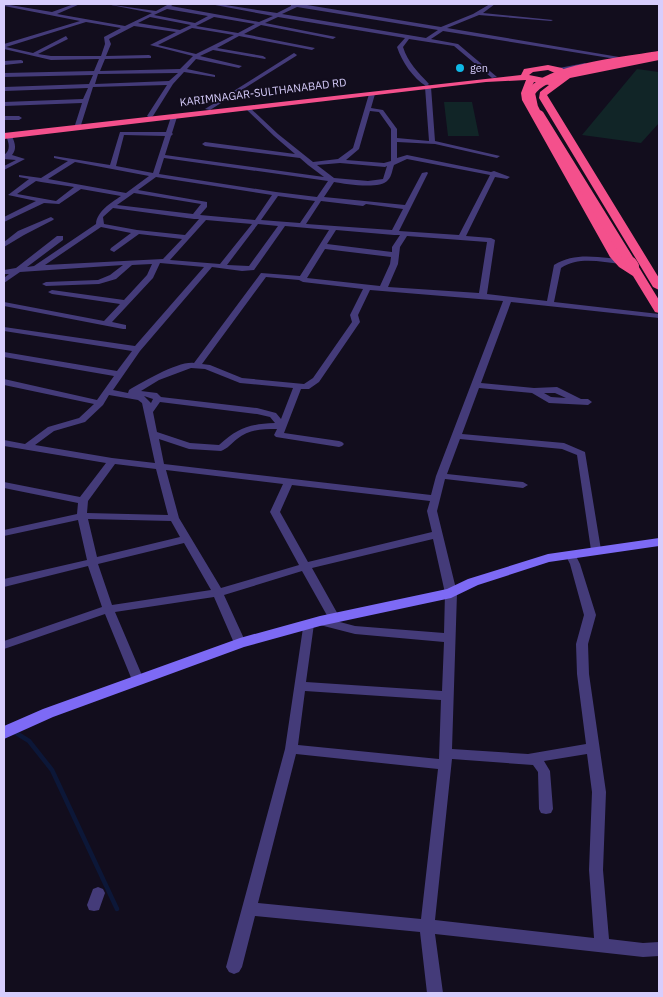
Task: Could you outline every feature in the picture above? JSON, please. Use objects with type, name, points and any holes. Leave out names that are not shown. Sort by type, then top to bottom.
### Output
[{"type":"highway","points":[[659,55],[568,76],[566,79],[557,82],[543,94],[543,98],[659,288]]},
{"type":"highway","points":[[659,55],[560,73],[535,86],[531,93],[534,107],[547,131],[659,309]]},
{"type":"highway","points":[[568,76],[556,70],[540,68],[528,77],[525,93],[526,100],[621,262],[635,270]]},
{"type":"highway","name":"KARIMNAGAR-SULTHANABAD RD","points":[[6,135],[208,109],[494,77],[528,77]]},
{"type":"highway","points":[[6,135],[486,80],[528,77],[557,82]]},
{"type":"street","points":[[51,14],[78,4]]},
{"type":"street","points":[[108,4],[156,12]]},
{"type":"street","points":[[78,125],[108,44],[106,38],[173,4]]},
{"type":"street","points":[[212,4],[458,46],[494,77]]},
{"type":"street","points":[[286,4],[622,58]]},
{"type":"street","points":[[481,14],[493,4]]},
{"type":"street","points":[[4,5],[127,28]]},
{"type":"street","points":[[150,116],[171,84],[196,56],[297,5]]},
{"type":"street","points":[[166,7],[333,37]]},
{"type":"street","points":[[4,14],[21,8]]},
{"type":"street","points":[[427,40],[442,29],[458,21],[481,14],[551,20]]},
{"type":"street","points":[[214,15],[153,45],[239,66]]},
{"type":"street","points":[[150,16],[312,48]]},
{"type":"street","points":[[354,28],[372,17]]},
{"type":"street","points":[[4,47],[84,21]]},
{"type":"street","points":[[390,34],[408,23]]},
{"type":"street","points":[[133,24],[180,31]]},
{"type":"street","points":[[408,37],[400,47],[409,67],[427,86],[430,137],[433,143]]},
{"type":"street","points":[[32,55],[66,38]]},
{"type":"street","points":[[4,47],[51,58],[149,57]]},
{"type":"street","points":[[212,48],[264,58]]},
{"type":"street","points":[[556,70],[622,58],[659,55]]},
{"type":"street","points":[[208,109],[294,56]]},
{"type":"street","points":[[4,63],[21,62]]},
{"type":"street","points":[[4,75],[181,71],[213,76]]},
{"type":"street","points":[[4,89],[171,84]]},
{"type":"street","points":[[340,161],[356,149],[372,94]]},
{"type":"street","points":[[4,104],[85,102]]},
{"type":"street","points":[[248,108],[300,156],[332,180]]},
{"type":"street","points":[[369,109],[378,110],[383,113],[394,129],[393,164]]},
{"type":"street","points":[[100,225],[100,217],[111,206],[155,175],[174,117]]},
{"type":"street","points":[[4,118],[19,118]]},
{"type":"street","points":[[112,168],[122,134],[170,134]]},
{"type":"street","points":[[4,168],[22,159],[6,157],[13,145],[6,135]]},
{"type":"street","points":[[395,140],[433,143],[497,156]]},
{"type":"street","points":[[205,144],[300,156]]},
{"type":"street","points":[[161,156],[332,180],[368,183],[382,182],[393,164],[407,157],[508,177]]},
{"type":"street","points":[[56,157],[112,168],[276,194],[408,207]]},
{"type":"street","points":[[8,195],[74,160]]},
{"type":"street","points":[[310,164],[340,161],[375,165],[393,164]]},
{"type":"street","points":[[394,233],[425,173]]},
{"type":"street","points":[[461,238],[494,173]]},
{"type":"street","points":[[21,176],[79,187],[205,203],[204,207],[194,217]]},
{"type":"street","points":[[302,225],[332,180]]},
{"type":"street","points":[[8,195],[57,203],[79,187]]},
{"type":"street","points":[[222,266],[251,230],[276,194]]},
{"type":"street","points":[[4,220],[42,201]]},
{"type":"street","points":[[111,206],[204,218],[491,240],[483,296]]},
{"type":"street","points":[[107,323],[161,262],[204,218]]},
{"type":"street","points":[[4,245],[21,233],[51,219]]},
{"type":"street","points":[[4,272],[35,268],[131,262],[251,268],[283,224]]},
{"type":"street","points":[[35,268],[100,225],[137,232],[187,237]]},
{"type":"street","points":[[302,278],[334,228]]},
{"type":"street","points":[[114,250],[137,232]]},
{"type":"street","points":[[383,290],[396,255],[396,247],[404,234]]},
{"type":"street","points":[[4,281],[60,238]]},
{"type":"street","points":[[322,246],[396,255]]},
{"type":"street","points":[[550,304],[557,267],[561,263],[589,259],[621,262]]},
{"type":"street","points":[[46,284],[99,282],[113,277],[131,262]]},
{"type":"street","points":[[28,447],[51,429],[82,420],[100,403],[118,374],[209,266]]},
{"type":"street","points":[[196,365],[264,275],[302,278],[310,281],[383,290],[483,296],[659,316]]},
{"type":"street","points":[[282,426],[274,415],[257,411],[158,399],[154,395],[132,392],[156,378],[190,365],[196,365],[240,380],[297,388],[306,387],[316,380],[356,322],[354,315],[367,288]]},
{"type":"street","points":[[52,292],[125,302]]},
{"type":"street","points":[[435,993],[427,926],[445,759],[451,593],[432,511],[434,498],[508,299]]},
{"type":"street","points":[[4,304],[123,327]]},
{"type":"street","points":[[4,329],[138,349]]},
{"type":"street","points":[[5,356],[118,374]]},
{"type":"street","points":[[4,382],[100,403]]},
{"type":"street","points":[[477,385],[534,391],[557,390],[584,402]]},
{"type":"street","points":[[297,388],[279,435],[339,444]]},
{"type":"street","points":[[107,392],[141,398],[146,402],[152,434],[174,518],[218,593],[240,643]]},
{"type":"street","points":[[148,412],[158,399]]},
{"type":"street","points":[[152,434],[189,446],[221,448],[237,433],[248,427],[282,426]]},
{"type":"street","points":[[457,436],[564,446],[582,454],[596,550]]},
{"type":"street","points":[[4,443],[112,461],[288,483],[434,498]]},
{"type":"street","points":[[112,461],[83,501],[82,516],[93,564],[108,609],[138,680]]},
{"type":"street","points":[[442,476],[524,485]]},
{"type":"street","points":[[234,967],[291,749],[300,686],[321,621],[306,566],[275,512],[288,483]]},
{"type":"street","points":[[4,485],[83,501]]},
{"type":"street","points":[[4,533],[82,516],[174,518]]},
{"type":"street","points":[[4,645],[108,609],[218,593],[306,566],[438,534]]},
{"type":"street","points":[[4,584],[93,564],[187,539]]},
{"type":"street","points":[[4,733],[48,713],[240,643],[321,621],[451,593],[473,582],[529,564],[570,554],[659,542]]},
{"type":"street","points":[[570,554],[575,564],[590,615],[582,644],[583,674],[599,792],[596,870],[602,944]]},
{"type":"street","points":[[321,621],[355,630],[450,638]]},
{"type":"street","points":[[300,686],[448,696]]},
{"type":"street","points":[[291,749],[445,759],[530,758],[593,748]]},
{"type":"street","points":[[530,758],[537,760],[543,766],[546,809]]},
{"type":"street","points":[[249,909],[602,944],[643,950],[659,949]]},
{"type":"green space","points":[[637,69],[659,72],[659,123],[641,143],[582,135]]},
{"type":"green space","points":[[444,102],[472,102],[479,136],[448,136]]},
{"type":"waterway","points":[[13,731],[29,741],[52,770],[117,909]]},
{"type":"place","name":"gen","points":[[460,68]]}]
